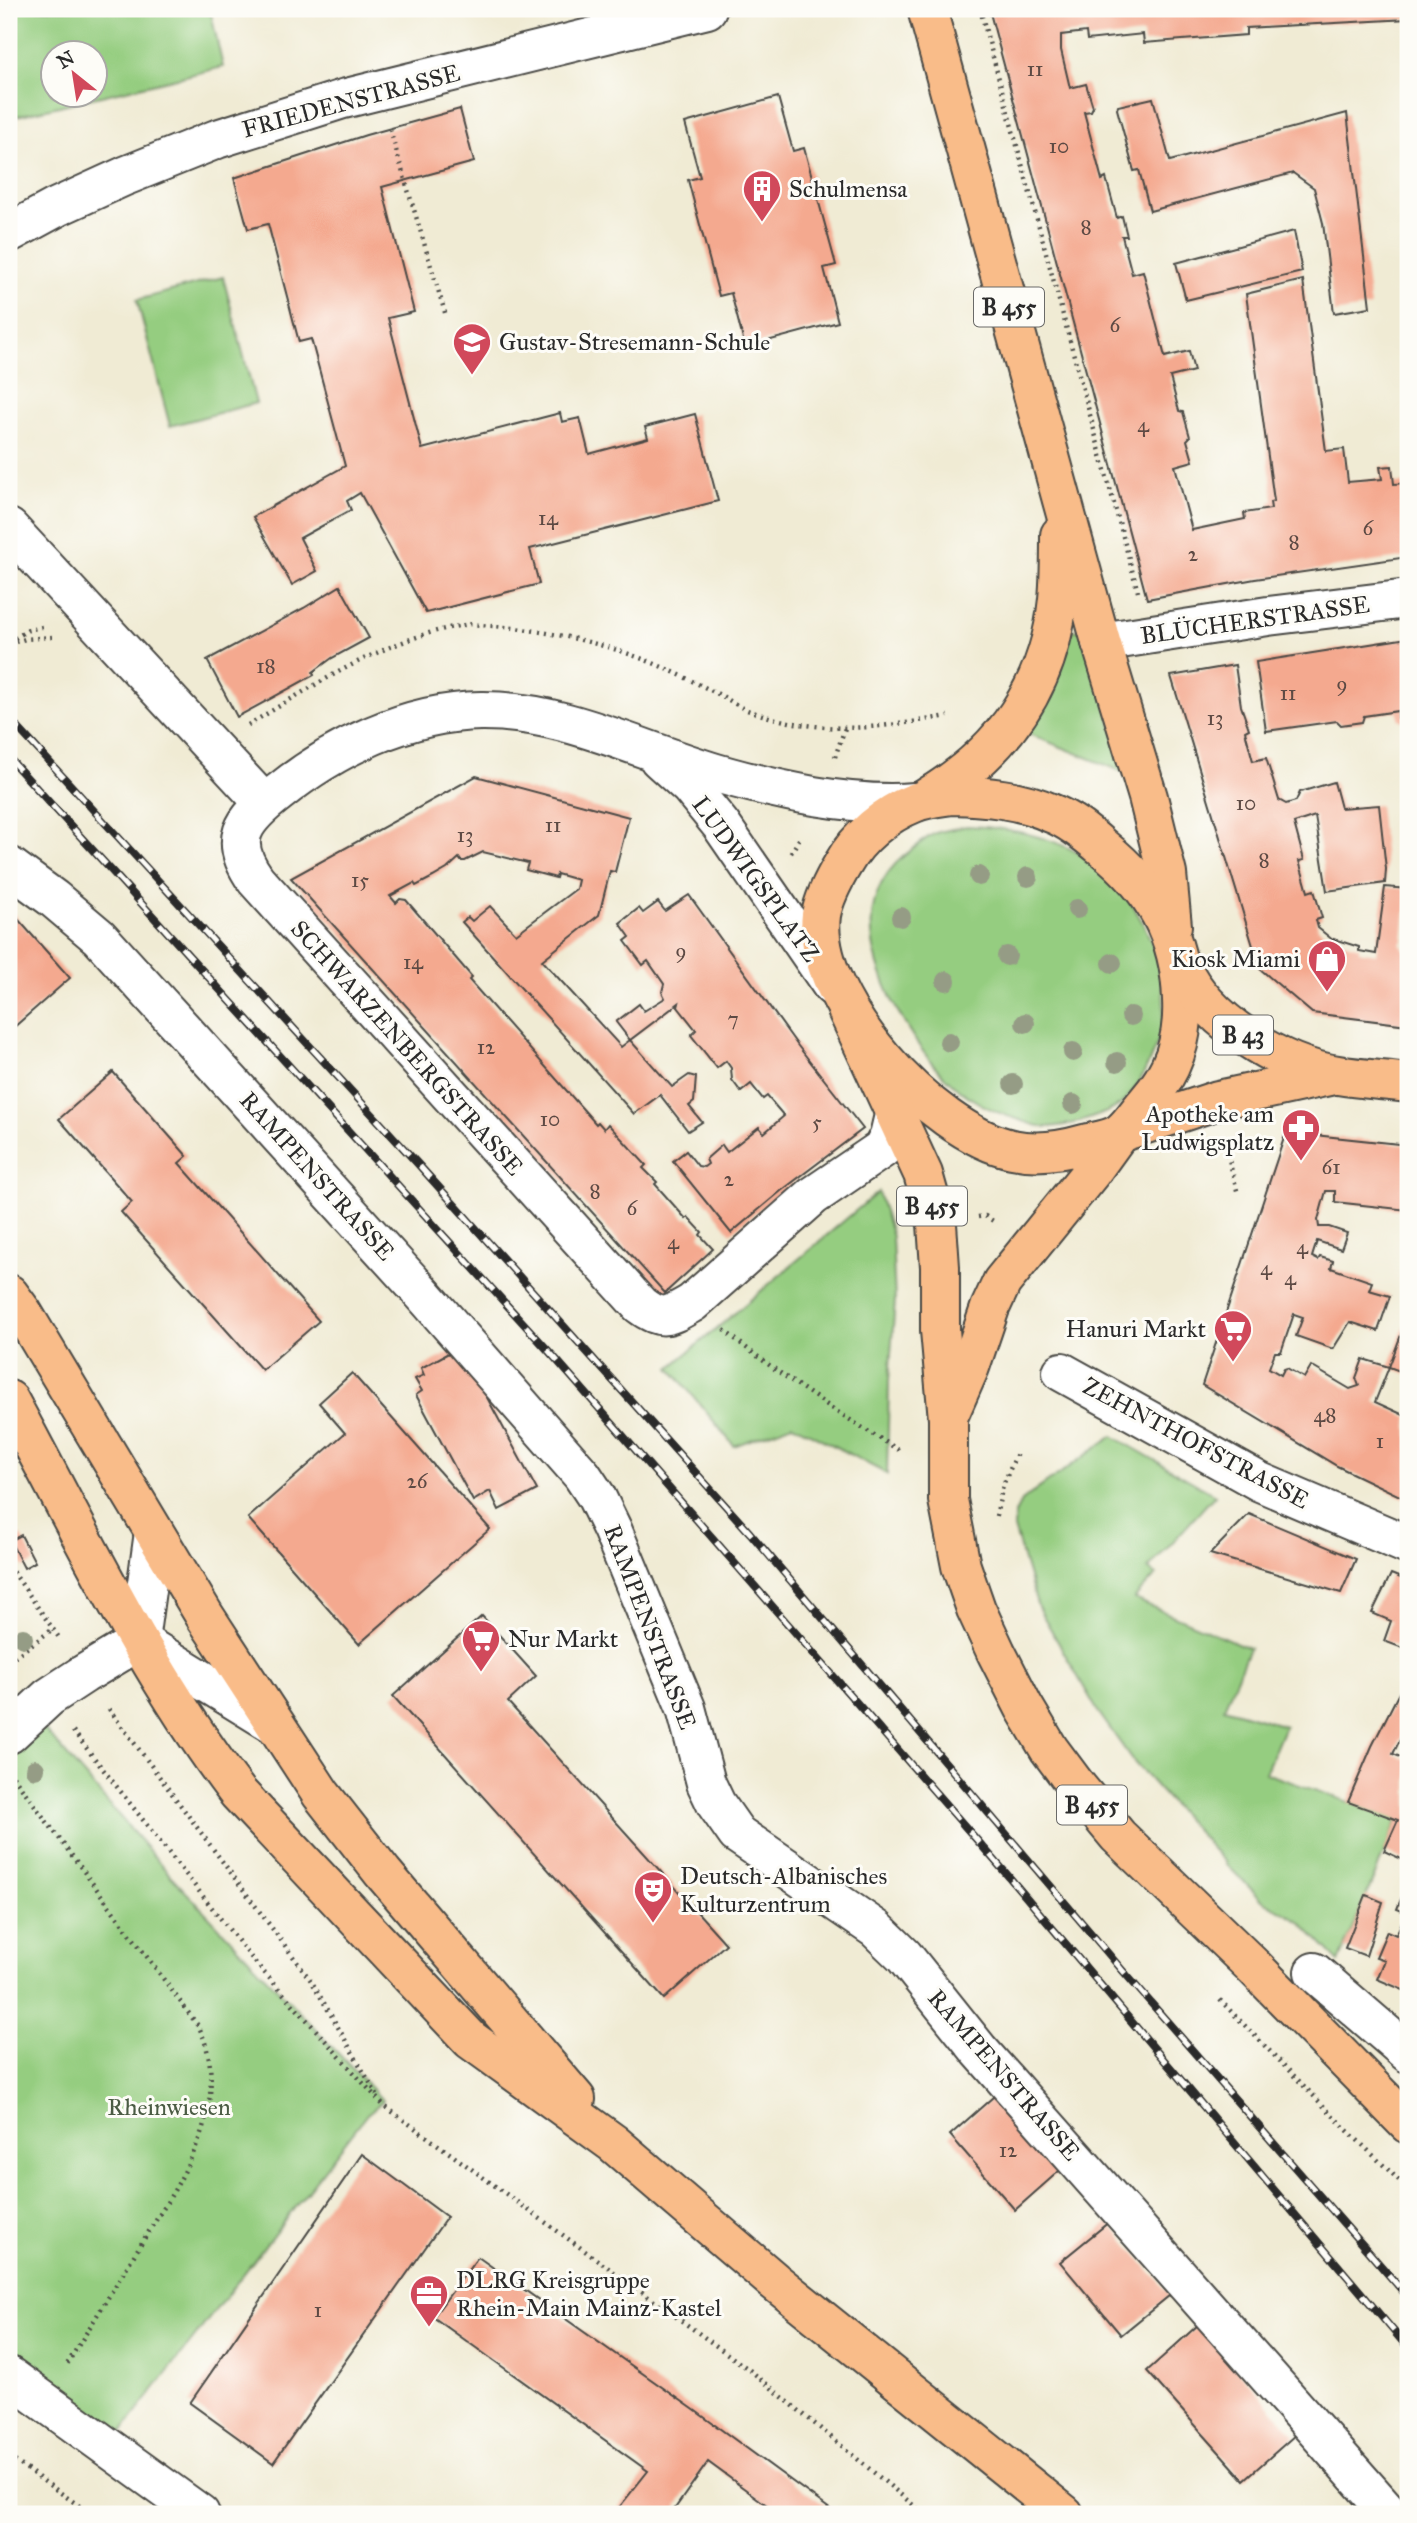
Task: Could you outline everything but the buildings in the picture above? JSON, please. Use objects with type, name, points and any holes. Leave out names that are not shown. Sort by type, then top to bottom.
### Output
[{"type":"main road","name":"B 455","points":[[927,9],[1101,642],[1148,797],[1167,874],[1176,951]]},
{"type":"main road","name":"B 455","points":[[919,801],[972,768],[1018,717],[1032,689],[1043,663],[1058,600],[1062,494]]},
{"type":"main road","name":"LUDWIGSPLATZ","points":[[952,795],[987,796],[1019,802],[1052,813],[1086,833],[1118,859],[1150,897],[1176,951],[1183,1026],[1174,1059],[1155,1093],[1120,1133],[1067,1149],[1039,1153],[1010,1149],[977,1136],[951,1120],[900,1077],[843,1003],[823,950],[821,915],[847,856],[864,836],[883,820],[919,801],[952,795]]},
{"type":"main road","name":"B 43","points":[[1176,951],[1187,979],[1197,993],[1213,1012],[1235,1030],[1285,1058],[1336,1075],[1408,1083]]},
{"type":"main road","name":"B 455","points":[[843,1003],[923,1174],[937,1224],[940,1343],[948,1419],[948,1500],[961,1566],[976,1609],[1024,1707],[1049,1749],[1118,1836],[1254,1967],[1408,2124]]},
{"type":"main road","name":"B 43","points":[[1120,1133],[1218,1100],[1336,1075]]},
{"type":"main road","name":"B 455","points":[[948,1419],[1002,1282],[1120,1133]]},
{"type":"main road","points":[[9,1294],[23,1312],[154,1532],[274,1724],[332,1811],[613,2143]]},
{"type":"main road","points":[[9,1400],[139,1642],[205,1749],[238,1793],[471,2040],[613,2143],[774,2281],[1064,2514]]},
{"type":"street","name":"FRIEDENSTRASSE","points":[[9,233],[57,207],[125,176],[217,139],[343,99],[707,9]]},
{"type":"street","points":[[9,528],[264,803]]},
{"type":"street","name":"BLÜCHERSTRASSE","points":[[1101,642],[1268,616],[1408,599]]},
{"type":"street","name":"LUDWIGSPLATZ","points":[[264,803],[340,750],[400,725],[436,716],[480,711],[515,713],[562,722],[717,773],[806,794],[886,804],[919,801]]},
{"type":"street","name":"LUDWIGSPLATZ","points":[[633,744],[660,760],[690,787],[713,815],[843,1003]]},
{"type":"street","name":"SCHWARZENBERGSTRASSE","points":[[264,803],[250,818],[241,838],[240,850],[246,866],[256,880],[639,1304],[653,1315],[663,1316],[692,1303],[813,1196],[882,1149],[889,1136],[895,1111]]},
{"type":"street","name":"RAMPENSTRASSE","points":[[9,866],[99,937],[423,1294],[582,1475],[612,1529],[686,1709],[706,1783],[716,1804],[737,1834],[876,1929],[904,1956],[987,2059],[1390,2514]]},
{"type":"street","name":"ZEHNTHOFSTRASSE","points":[[1062,1372],[1260,1482],[1408,1545]]},
{"type":"street","points":[[139,1642],[154,1532]]},
{"type":"street","points":[[139,1642],[274,1724]]},
{"type":"street","points":[[9,1734],[49,1697],[139,1642]]},
{"type":"street","points":[[1314,1972],[1408,2053]]},
{"type":"street","points":[[9,2376],[200,2514]]},
{"type":"path","points":[[980,9],[1144,612],[1142,636]]},
{"type":"path","points":[[389,128],[446,317]]},
{"type":"path","points":[[9,644],[50,636],[58,642]]},
{"type":"path","points":[[1222,1135],[1238,1194]]},
{"type":"path","points":[[974,1217],[985,1216],[996,1223]]},
{"type":"path","points":[[692,1303],[768,1364],[902,1452]]},
{"type":"path","points":[[995,1522],[1003,1485],[1018,1451]]},
{"type":"path","points":[[9,1566],[65,1647]]},
{"type":"path","points":[[9,1661],[53,1629]]},
{"type":"path","points":[[110,1709],[312,1982],[383,2105]]},
{"type":"path","points":[[65,1721],[254,1961],[383,2105],[751,2371],[924,2514]]},
{"type":"path","points":[[9,1770],[199,2027],[208,2047],[212,2069],[208,2111],[199,2144],[177,2186],[44,2401]]},
{"type":"path","points":[[1220,2000],[1408,2189]]},
{"type":"path","points":[[9,2457],[91,2514]]},
{"type":"green space","points":[[9,9],[210,9],[223,67],[108,94],[108,38],[38,38],[38,108],[51,108],[9,118]]},
{"type":"green space","points":[[223,277],[256,403],[170,426],[137,300]]},
{"type":"green space","points":[[1084,630],[1126,773],[1026,733],[1061,631]]},
{"type":"green space","points":[[967,826],[1024,833],[1052,841],[1085,856],[1116,885],[1142,921],[1158,963],[1164,1007],[1162,1030],[1137,1085],[1120,1105],[1113,1109],[1081,1121],[1047,1127],[996,1111],[977,1102],[945,1077],[918,1045],[896,1008],[878,965],[873,943],[874,902],[882,883],[895,865],[914,848],[933,834]]},
{"type":"green space","points":[[878,1192],[892,1237],[895,1301],[889,1380],[887,1474],[793,1424],[734,1446],[670,1368]]},
{"type":"green space","points":[[1113,1436],[1215,1495],[1148,1569],[1156,1575],[1134,1599],[1249,1648],[1224,1708],[1285,1726],[1265,1773],[1398,1819],[1339,1962],[1300,1922],[1262,1900],[1133,1761],[1097,1710],[1038,1607],[1014,1528],[1015,1514],[1021,1501]]},
{"type":"green space","name":"Rheinwiesen","points":[[9,1688],[170,1875],[383,2101],[367,2114],[126,2426],[111,2450],[9,2374]]},
{"type":"railway","points":[[9,718],[417,1163],[750,1533],[1123,1971],[1408,2297]]},
{"type":"railway","points":[[9,758],[555,1358],[1004,1871],[1408,2348]]},
{"type":"place","name":"Schulmensa","points":[[762,223]]},
{"type":"place","name":"Gustav-Stresemann-Schule","points":[[472,376]]},
{"type":"place","name":"Kiosk Miami","points":[[1327,993]]},
{"type":"place","name":"Apotheke am Ludwigsplatz","points":[[1301,1162]]},
{"type":"place","name":"Hanuri Markt","points":[[1233,1363]]},
{"type":"place","name":"Nur Markt","points":[[481,1673]]},
{"type":"place","name":"Deutsch-Albanisches Kulturzentrum","points":[[653,1924]]},
{"type":"place","name":"DLRG Kreisgruppe Rhein-Main Mainz-Kastel","points":[[429,2328]]}]
